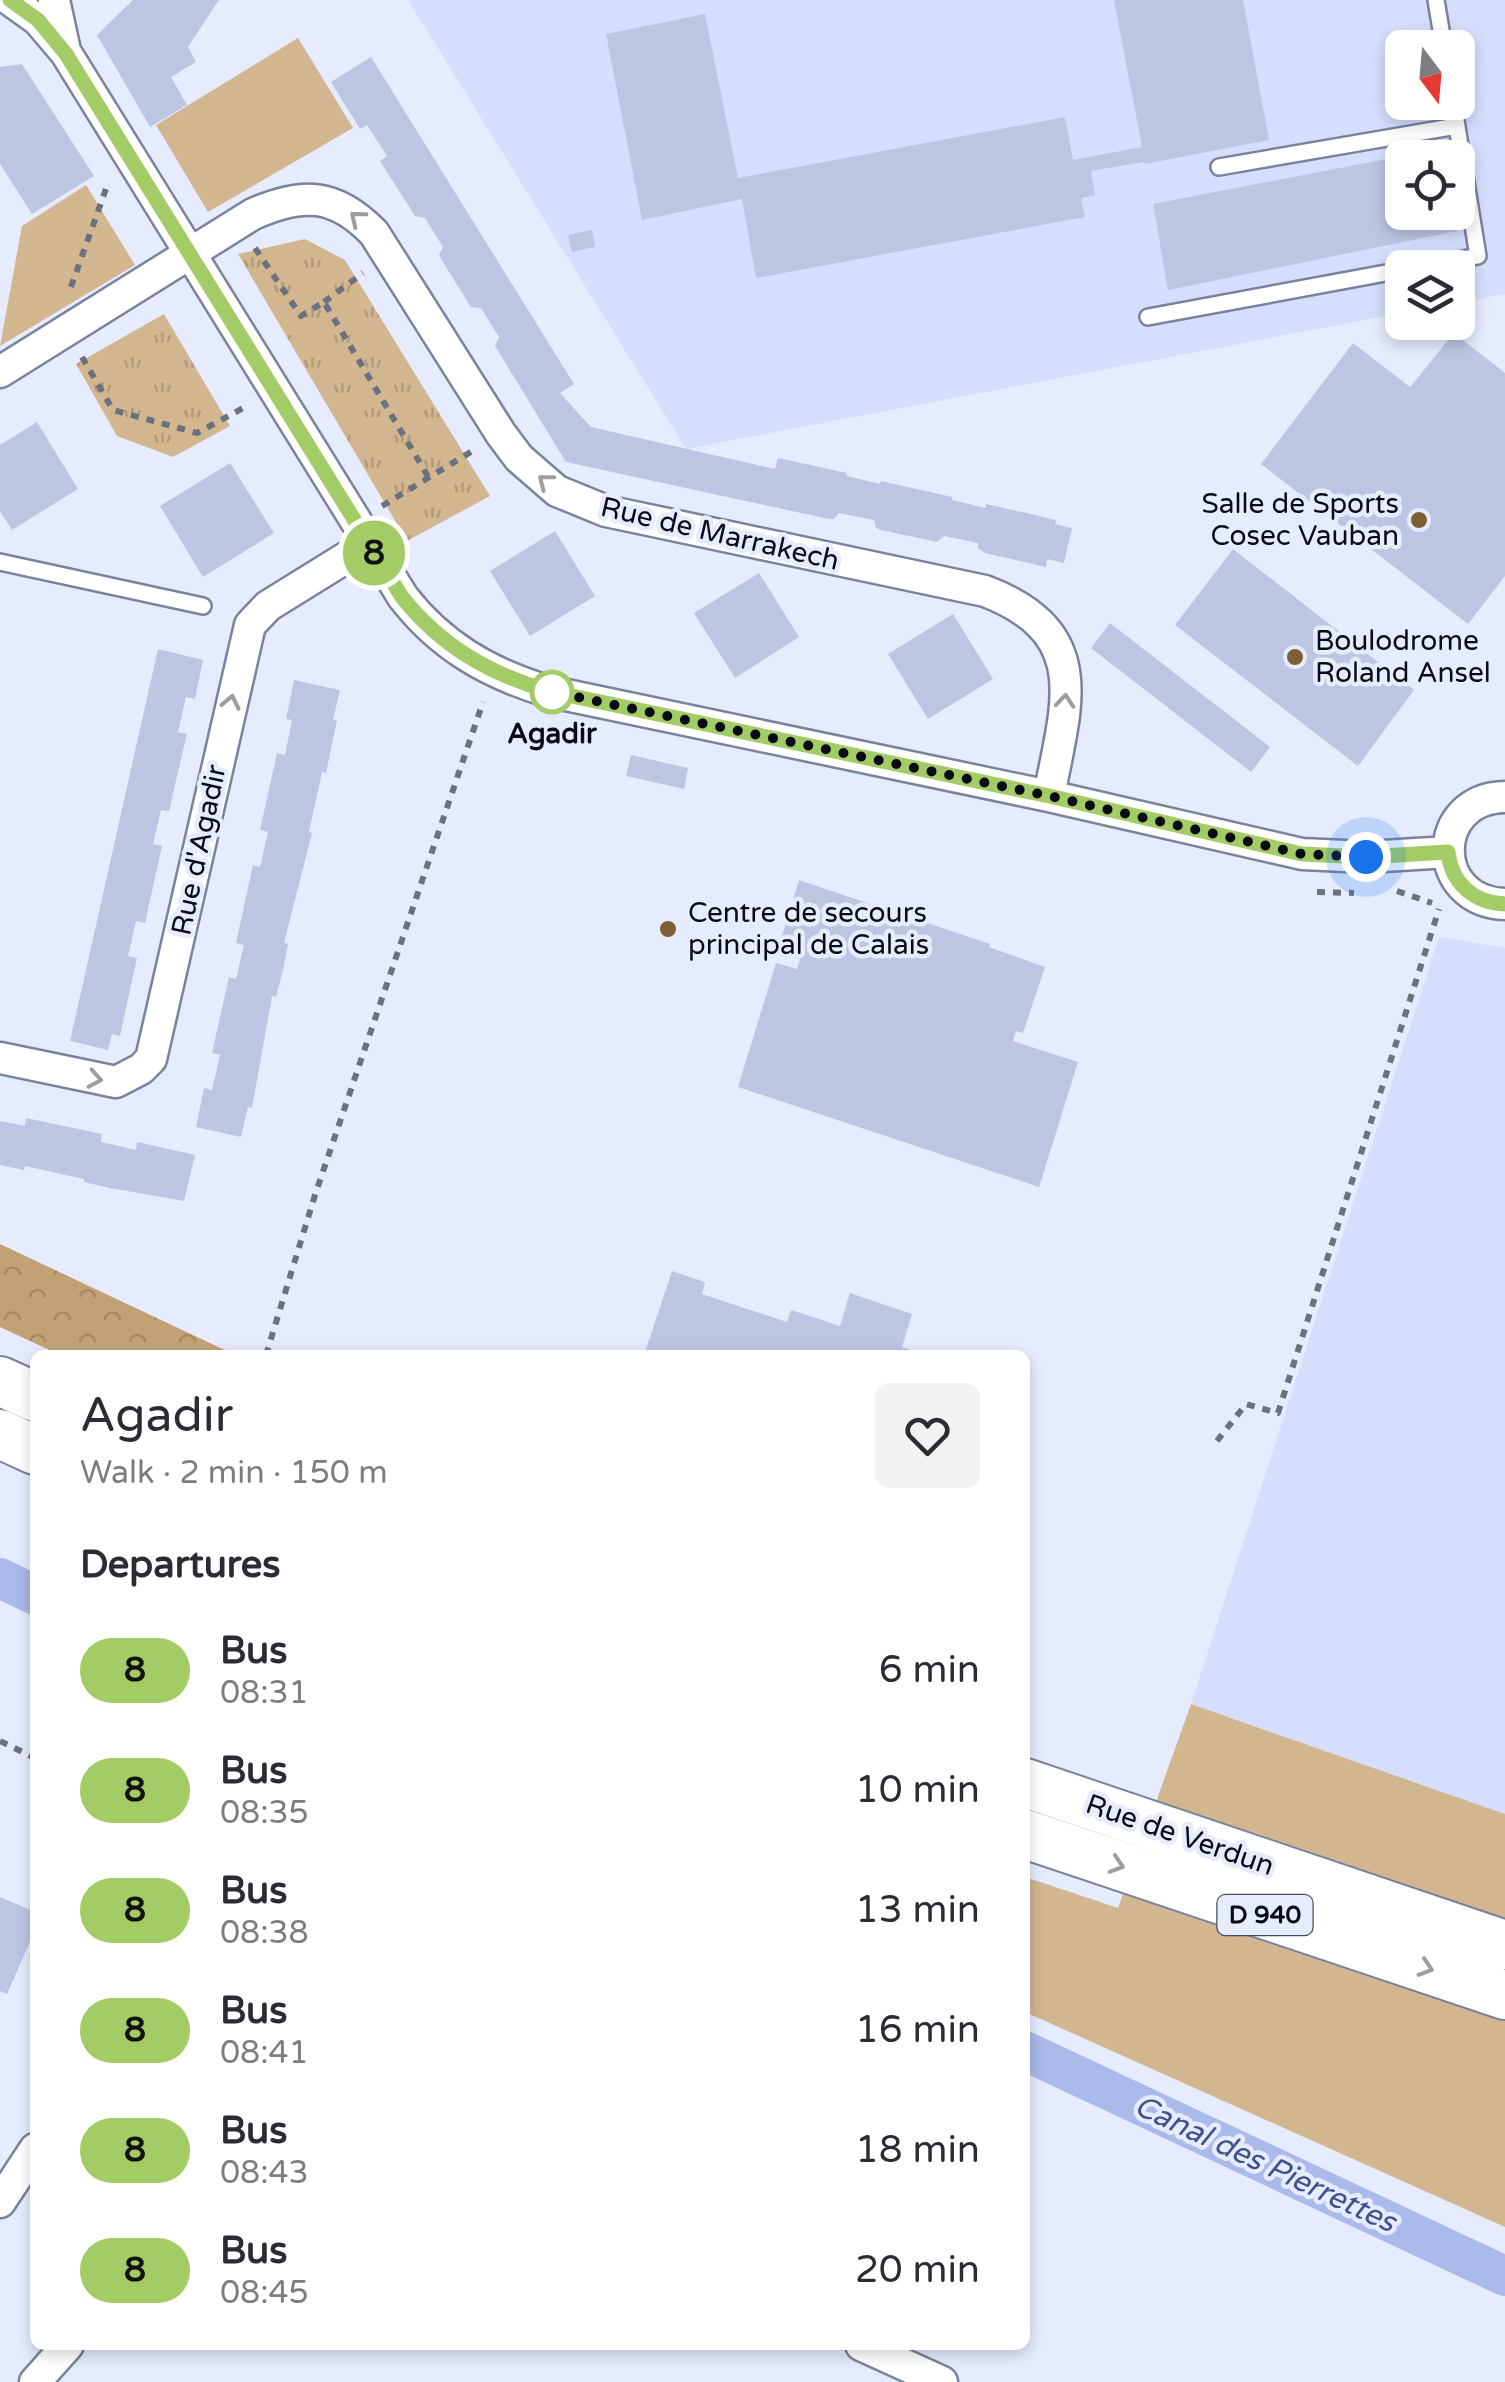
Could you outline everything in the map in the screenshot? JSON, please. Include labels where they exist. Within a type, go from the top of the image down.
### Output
[{"type":"main road","points":[[0,1381],[30,1395]]},
{"type":"main road","points":[[0,1434],[30,1448]]},
{"type":"main road","name":"Rue de Verdun","points":[[1030,1785],[1505,1945]]},
{"type":"main road","name":"Rue de Verdun","points":[[1030,1836],[1505,1994]]},
{"type":"street","points":[[10,0],[38,20],[66,54],[402,597],[441,639],[488,669],[548,691],[1321,857],[1448,852]]},
{"type":"street","points":[[54,0],[66,54]]},
{"type":"street","name":"Rue de Marrakech","points":[[189,253],[275,204],[319,199],[356,215],[388,253],[501,434],[536,475],[557,491],[606,511],[985,591],[1012,602],[1048,632],[1066,674],[1068,696],[1049,796]]},
{"type":"street","points":[[0,372],[189,253]]},
{"type":"street","name":"Rue d'Agadir","points":[[0,1058],[116,1082],[141,1070],[151,1059],[250,625],[268,606],[362,534]]},
{"type":"street","points":[[1505,797],[1483,800],[1463,814],[1450,835],[1448,852],[1452,869],[1466,890],[1480,899],[1505,904]]},
{"type":"street","points":[[0,2202],[30,2157]]},
{"type":"street","points":[[34,2382],[63,2350]]},
{"type":"street","points":[[872,2350],[942,2382]]},
{"type":"lane","points":[[1436,0],[1441,30]]},
{"type":"lane","points":[[1455,120],[1478,256],[1475,257]]},
{"type":"lane","points":[[1219,168],[1456,126]]},
{"type":"lane","points":[[1148,317],[1385,273]]},
{"type":"lane","points":[[0,562],[203,606]]},
{"type":"path","points":[[116,199],[108,185],[59,335],[113,410],[197,433],[244,407]]},
{"type":"path","points":[[238,223],[300,316],[388,253]]},
{"type":"path","points":[[324,302],[429,478]]},
{"type":"path","points":[[235,392],[254,422]]},
{"type":"path","points":[[362,534],[429,478],[501,434]]},
{"type":"path","points":[[467,693],[498,706]]},
{"type":"path","points":[[268,1350],[315,1194],[484,700]]},
{"type":"path","points":[[1392,890],[1450,912]]},
{"type":"path","points":[[1307,891],[1341,895],[1369,892]]},
{"type":"path","points":[[1217,1441],[1246,1404],[1278,1413],[1440,907]]},
{"type":"path","points":[[0,1742],[30,1756]]},
{"type":"shaded area","points":[[408,0],[1505,0],[1505,294],[1475,300],[1475,250],[1385,250],[1385,316],[686,449]]},
{"type":"shaded area","points":[[1439,937],[1505,948],[1505,1814],[1191,1704]]},
{"type":"green space","points":[[298,38],[353,128],[208,212],[156,125]]},
{"type":"green space","points":[[86,185],[135,265],[0,346],[22,226]]},
{"type":"green space","points":[[305,239],[345,260],[490,496],[407,541],[238,254]]},
{"type":"green space","points":[[164,314],[230,426],[173,457],[117,436],[76,364]]},
{"type":"green space","points":[[0,1244],[225,1350],[49,1350],[0,1327]]},
{"type":"green space","points":[[1191,1704],[1505,1814],[1505,2227],[1030,2014],[1030,1879],[1118,1908]]},
{"type":"building","points":[[133,0],[219,0],[188,47],[196,62],[171,77],[187,105],[150,127],[97,35]]},
{"type":"building","points":[[1114,0],[1243,0],[1269,140],[1091,171],[1095,195],[1081,198],[1085,217],[756,278],[742,199],[642,220],[606,34],[705,14],[738,178],[1065,117],[1073,160],[1142,147]]},
{"type":"building","points":[[371,57],[574,384],[560,393],[591,427],[775,469],[778,458],[986,508],[986,504],[1056,520],[1055,524],[1072,528],[1064,563],[1047,559],[1046,567],[985,553],[978,543],[944,536],[937,542],[881,530],[874,520],[839,513],[829,519],[566,462],[495,346],[499,337],[481,308],[471,307],[441,259],[443,247],[425,218],[415,216],[380,161],[387,156],[367,125],[360,129],[331,82]]},
{"type":"building","points":[[22,64],[94,176],[32,214],[0,164],[0,67]]},
{"type":"building","points":[[1385,159],[1385,230],[1457,231],[1168,290],[1153,204]]},
{"type":"building","points":[[592,230],[595,247],[572,252],[568,235]]},
{"type":"building","name":"Salle de Sports Cosec Vauban","points":[[1448,340],[1463,340],[1505,373],[1505,576],[1468,624],[1261,464],[1353,343],[1410,387]]},
{"type":"building","points":[[37,422],[78,489],[12,530],[0,511],[0,445]]},
{"type":"building","points":[[230,463],[274,533],[203,577],[160,506]]},
{"type":"building","points":[[555,531],[595,596],[530,636],[490,571]]},
{"type":"building","name":"Boulodrome Roland Ansel","points":[[1233,549],[1414,690],[1358,766],[1175,625]]},
{"type":"building","points":[[759,573],[799,637],[735,678],[694,613]]},
{"type":"building","points":[[953,614],[993,679],[928,719],[888,654]]},
{"type":"building","points":[[1110,623],[1270,747],[1251,772],[1091,648]]},
{"type":"building","points":[[158,649],[203,660],[195,699],[186,697],[178,732],[187,734],[169,811],[161,810],[153,844],[162,846],[145,923],[136,921],[128,956],[137,958],[120,1036],[112,1034],[108,1050],[70,1041]]},
{"type":"building","points":[[294,680],[340,690],[333,720],[337,720],[284,943],[288,944],[283,970],[276,997],[272,996],[252,1108],[248,1107],[241,1137],[196,1127],[204,1088],[212,1090],[220,1055],[212,1053],[229,977],[236,979],[244,945],[236,943],[253,865],[260,867],[268,832],[260,830],[277,753],[285,755],[292,720],[286,719]]},
{"type":"building","points":[[631,755],[688,768],[684,789],[626,776]]},
{"type":"building","points":[[799,880],[990,944],[989,947],[1045,967],[1023,1033],[1016,1031],[1013,1041],[1078,1062],[1039,1187],[738,1087],[776,963],[797,969],[800,959],[777,952]]},
{"type":"building","points":[[26,1118],[102,1134],[101,1142],[136,1150],[137,1142],[195,1155],[184,1201],[110,1188],[25,1166],[24,1170],[0,1165],[0,1121],[25,1126]]},
{"type":"building","points":[[672,1271],[705,1282],[702,1294],[787,1322],[791,1310],[840,1326],[850,1293],[912,1314],[902,1347],[911,1350],[646,1350]]},
{"type":"building","points":[[0,1897],[30,1910],[30,1941],[7,1994],[0,1991]]},
{"type":"waterway","name":"Canal des Pierrettes","points":[[0,1578],[30,1593]]},
{"type":"waterway","name":"Canal des Pierrettes","points":[[1030,2053],[1505,2276]]},
{"type":"bus line","name":"8","points":[[10,0],[38,20],[66,54],[402,597],[441,639],[463,654],[517,682],[548,691],[1049,796],[1302,854],[1366,857],[1448,852],[1455,876],[1466,890],[1480,899],[1505,904]]},
{"type":"place","name":"Salle de Sports Cosec Vauban","points":[[1419,520]]},
{"type":"place","name":"Boulodrome Roland Ansel","points":[[1295,657]]},
{"type":"place","name":"Agadir","points":[[552,692]]},
{"type":"place","name":"Centre de secours principal de Calais","points":[[668,929]]},
{"type":"route","points":[[552,692],[548,691],[1049,796],[1302,854],[1366,857]]}]
